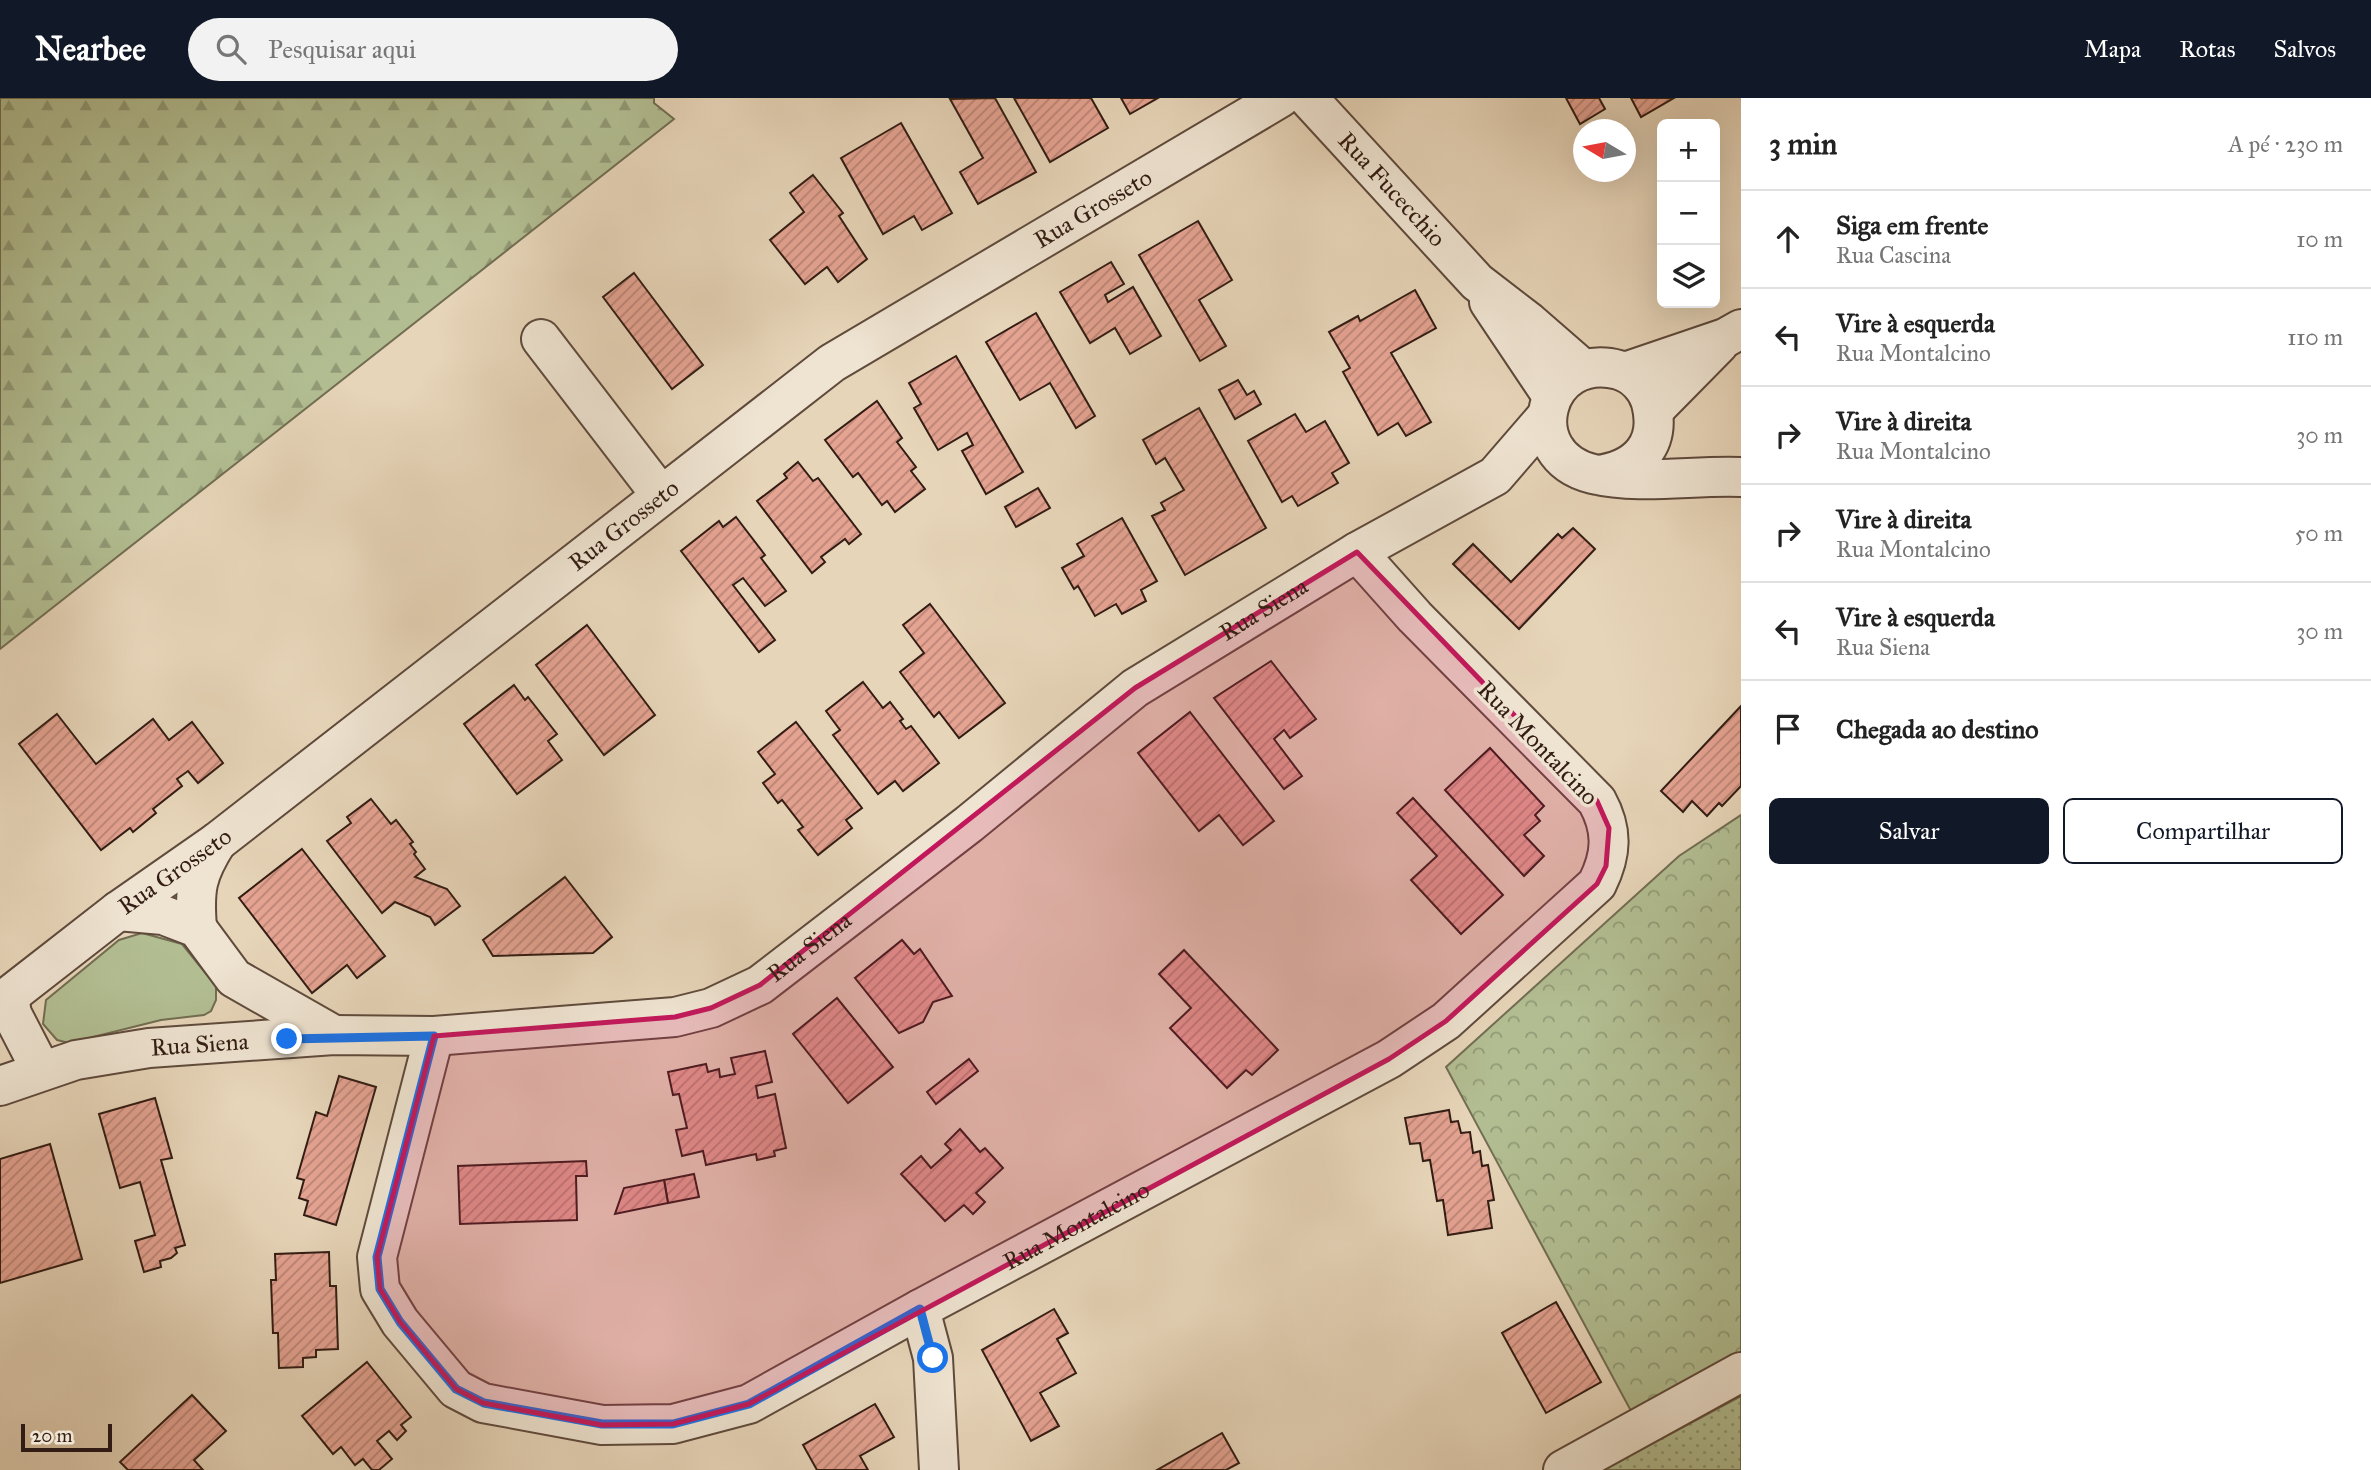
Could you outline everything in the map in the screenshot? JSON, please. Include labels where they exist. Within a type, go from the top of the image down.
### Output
[{"type":"street","name":"Rua Grosseto","points":[[5,1000],[118,911],[216,842],[660,494],[832,363],[1280,98]]},
{"type":"street","name":"Rua Fucecchio","points":[[1308,98],[1477,282],[1583,369]]},
{"type":"street","name":"Rua Fucecchio","points":[[1477,282],[1549,407]]},
{"type":"street","points":[[1625,372],[1733,333]]},
{"type":"street","points":[[1587,472],[1618,472],[1636,462],[1649,445],[1654,418],[1733,333]]},
{"type":"street","points":[[541,340],[660,494]]},
{"type":"street","points":[[1604,366],[1625,372],[1648,393],[1654,418],[1668,446],[1680,456],[1733,477],[1686,480],[1587,472],[1560,457],[1552,444],[1549,407],[1565,380],[1583,369],[1604,366]]},
{"type":"street","name":"Rua Siena","points":[[0,1086],[76,1060],[198,1044],[334,1035],[434,1036],[675,1017],[711,1008],[760,985],[969,824],[1135,688],[1357,552],[1495,476],[1549,407]]},
{"type":"street","name":"Rua Siena","points":[[1495,476],[1587,472]]},
{"type":"street","name":"Rua Montalcino","points":[[434,1036],[377,1257],[380,1289],[400,1322],[456,1389],[496,1406],[602,1424],[673,1424],[749,1404],[920,1309],[1389,1059],[1446,1021],[1597,884],[1606,866],[1610,845],[1609,828],[1597,801],[1415,617],[1357,552]]},
{"type":"street","points":[[216,842],[200,868],[194,894],[197,928],[234,978],[334,1035]]},
{"type":"street","points":[[118,911],[163,915],[197,928]]},
{"type":"street","points":[[198,1044],[224,1020],[234,1004],[234,978]]},
{"type":"street","points":[[5,1000],[41,1070]]},
{"type":"street","points":[[920,1309],[933,1358],[939,1470]]},
{"type":"street","points":[[1563,1470],[1741,1372]]},
{"type":"highlighted area","points":[[1357,552],[1597,801],[1609,828],[1606,866],[1597,884],[1446,1021],[1389,1059],[749,1404],[673,1424],[602,1425],[483,1403],[456,1389],[400,1322],[380,1289],[377,1257],[434,1036],[675,1017],[711,1008],[760,985],[1135,688]]},
{"type":"green space","points":[[0,98],[654,98],[654,103],[674,119],[0,649]]},
{"type":"green space","points":[[1741,815],[1741,1352],[1631,1411],[1446,1067],[1679,856]]},
{"type":"green space","points":[[142,933],[182,944],[216,986],[216,1000],[211,1011],[204,1015],[161,1020],[69,1043],[57,1040],[43,1024],[46,1000],[119,940]]},
{"type":"green space","points":[[1741,1396],[1741,1470],[1603,1470]]},
{"type":"building","points":[[995,98],[1036,172],[978,204],[960,172],[983,158],[950,99]]},
{"type":"building","points":[[1014,98],[1091,98],[1108,128],[1050,162]]},
{"type":"building","points":[[1121,98],[1158,98],[1130,114]]},
{"type":"building","points":[[1566,98],[1599,98],[1605,109],[1588,119],[1577,119]]},
{"type":"building","points":[[1631,98],[1674,98],[1641,117]]},
{"type":"building","points":[[901,123],[952,213],[922,230],[914,216],[883,234],[841,158]]},
{"type":"building","points":[[813,175],[843,213],[839,216],[867,259],[838,282],[827,267],[805,284],[770,240],[804,212],[790,193]]},
{"type":"building","points":[[1198,221],[1232,280],[1199,300],[1226,346],[1200,361],[1139,255]]},
{"type":"building","points":[[1111,262],[1124,284],[1105,295],[1108,302],[1133,287],[1161,336],[1130,354],[1115,328],[1090,343],[1060,292]]},
{"type":"building","points":[[634,273],[703,365],[672,389],[603,297]]},
{"type":"building","points":[[1415,290],[1436,328],[1391,353],[1431,422],[1406,436],[1398,423],[1378,435],[1343,372],[1350,368],[1329,332],[1358,316],[1360,321]]},
{"type":"building","points":[[1036,313],[1095,416],[1076,428],[1050,383],[1020,400],[986,342]]},
{"type":"building","points":[[956,356],[1023,472],[986,494],[962,451],[973,445],[967,433],[938,450],[914,408],[921,404],[909,383]]},
{"type":"building","points":[[1238,380],[1247,395],[1254,391],[1261,404],[1235,419],[1219,390]]},
{"type":"building","points":[[877,401],[902,438],[897,442],[916,467],[911,471],[925,489],[895,512],[887,501],[882,505],[858,473],[853,477],[825,440]]},
{"type":"building","points":[[1199,408],[1266,528],[1185,575],[1152,516],[1165,510],[1161,503],[1184,490],[1165,458],[1156,464],[1143,440]]},
{"type":"building","points":[[1295,414],[1306,432],[1325,421],[1349,463],[1332,473],[1338,483],[1298,506],[1292,496],[1282,502],[1248,441]]},
{"type":"building","points":[[798,462],[813,481],[818,478],[861,534],[849,544],[845,539],[821,557],[825,562],[812,573],[757,501],[787,478],[784,474]]},
{"type":"building","points":[[1038,488],[1050,508],[1016,527],[1005,507]]},
{"type":"building","points":[[736,517],[765,555],[761,558],[786,591],[765,606],[743,578],[733,585],[775,640],[759,652],[681,551],[719,521],[723,527]]},
{"type":"building","points":[[1122,518],[1157,581],[1141,590],[1146,601],[1122,614],[1116,604],[1095,616],[1078,586],[1074,589],[1062,568],[1084,556],[1077,544]]},
{"type":"building","points":[[1573,528],[1595,549],[1519,629],[1453,564],[1473,544],[1511,582],[1558,534],[1562,538]]},
{"type":"building","points":[[930,604],[1005,703],[959,738],[939,712],[934,717],[900,672],[924,653],[903,625]]},
{"type":"building","points":[[587,625],[655,715],[604,755],[536,665]]},
{"type":"building","points":[[1271,661],[1316,719],[1290,738],[1284,730],[1274,739],[1302,776],[1284,789],[1214,698]]},
{"type":"building","points":[[863,682],[883,708],[890,702],[903,719],[900,721],[906,729],[911,726],[939,763],[903,791],[895,781],[878,794],[833,735],[840,730],[826,711]]},
{"type":"building","points":[[514,685],[525,700],[528,697],[557,734],[548,741],[562,760],[517,794],[464,724]]},
{"type":"building","points":[[1741,706],[1741,786],[1722,806],[1719,803],[1707,816],[1692,801],[1683,812],[1661,791]]},
{"type":"building","points":[[1190,712],[1274,821],[1243,845],[1219,815],[1199,831],[1138,753]]},
{"type":"building","points":[[57,714],[96,764],[153,719],[169,740],[192,722],[223,763],[198,783],[188,771],[177,779],[182,786],[153,809],[156,813],[133,832],[130,828],[101,850],[19,744]]},
{"type":"building","points":[[796,722],[862,808],[846,820],[852,828],[818,855],[798,830],[803,827],[782,800],[778,803],[763,783],[775,774],[758,752]]},
{"type":"building","points":[[1490,748],[1544,806],[1535,815],[1540,821],[1524,835],[1544,856],[1524,876],[1445,790]]},
{"type":"building","points":[[1413,798],[1503,895],[1461,934],[1411,880],[1437,856],[1397,813]]},
{"type":"building","points":[[371,799],[391,824],[396,820],[413,842],[410,844],[416,852],[414,854],[425,869],[415,877],[447,889],[460,906],[435,925],[430,917],[395,902],[382,913],[327,841],[351,823],[347,817]]},
{"type":"building","points":[[302,849],[385,956],[357,978],[347,965],[312,993],[239,898]]},
{"type":"building","points":[[565,877],[612,937],[593,953],[493,956],[483,940]]},
{"type":"building","points":[[902,940],[914,954],[920,949],[952,996],[933,1002],[923,1022],[899,1033],[855,978]]},
{"type":"building","points":[[1184,950],[1278,1050],[1252,1075],[1246,1070],[1227,1088],[1170,1028],[1191,1008],[1159,974]]},
{"type":"building","points":[[837,998],[893,1067],[848,1103],[793,1034]]},
{"type":"building","points":[[765,1051],[772,1082],[756,1086],[758,1098],[775,1094],[786,1148],[774,1151],[775,1156],[757,1160],[756,1154],[706,1165],[703,1151],[682,1156],[676,1130],[687,1128],[679,1094],[673,1095],[668,1072],[706,1064],[708,1072],[719,1069],[720,1077],[735,1074],[731,1058]]},
{"type":"building","points":[[969,1059],[978,1071],[936,1104],[927,1092]]},
{"type":"building","points":[[339,1076],[376,1087],[336,1225],[304,1215],[308,1201],[299,1198],[304,1180],[297,1178],[316,1112],[327,1116]]},
{"type":"building","points":[[155,1098],[172,1158],[161,1160],[185,1245],[175,1248],[177,1253],[171,1258],[160,1261],[161,1267],[144,1272],[135,1241],[155,1235],[140,1182],[120,1188],[99,1114]]},
{"type":"building","points":[[1449,1110],[1451,1122],[1458,1121],[1461,1133],[1470,1132],[1473,1153],[1480,1151],[1482,1166],[1488,1165],[1494,1200],[1488,1201],[1492,1228],[1448,1235],[1443,1200],[1437,1201],[1430,1160],[1423,1161],[1420,1143],[1410,1144],[1405,1118]]},
{"type":"building","points":[[960,1129],[980,1152],[985,1148],[1003,1168],[976,1193],[985,1202],[973,1214],[964,1205],[945,1221],[901,1174],[921,1156],[931,1168],[951,1150],[945,1144]]},
{"type":"building","points":[[50,1144],[82,1259],[0,1283],[0,1159]]},
{"type":"building","points":[[586,1161],[587,1176],[576,1176],[577,1220],[460,1224],[458,1166]]},
{"type":"building","points":[[694,1174],[699,1197],[668,1203],[664,1180]]},
{"type":"building","points":[[664,1180],[668,1203],[615,1214],[624,1188]]},
{"type":"building","points":[[329,1252],[330,1286],[336,1286],[338,1349],[316,1350],[316,1357],[303,1358],[303,1367],[279,1368],[278,1333],[273,1333],[271,1280],[276,1280],[275,1254]]},
{"type":"building","points":[[1556,1302],[1601,1382],[1546,1413],[1502,1333]]},
{"type":"building","points":[[1054,1309],[1068,1333],[1057,1339],[1076,1373],[1040,1393],[1059,1426],[1031,1441],[982,1350]]},
{"type":"building","points":[[367,1362],[411,1417],[401,1425],[406,1431],[397,1440],[389,1431],[377,1441],[392,1459],[379,1470],[372,1470],[363,1459],[355,1465],[341,1447],[333,1454],[302,1416]]},
{"type":"building","points":[[192,1395],[226,1431],[194,1460],[203,1470],[128,1470],[120,1462]]},
{"type":"building","points":[[875,1404],[894,1437],[860,1456],[868,1470],[817,1470],[803,1445]]},
{"type":"building","points":[[1222,1433],[1239,1463],[1226,1470],[1157,1470]]},
{"type":"route","points":[[287,1039],[334,1035],[434,1036],[377,1257],[380,1289],[400,1322],[434,1365],[456,1389],[484,1403],[602,1424],[673,1424],[722,1414],[749,1404],[920,1309],[933,1358]]}]
